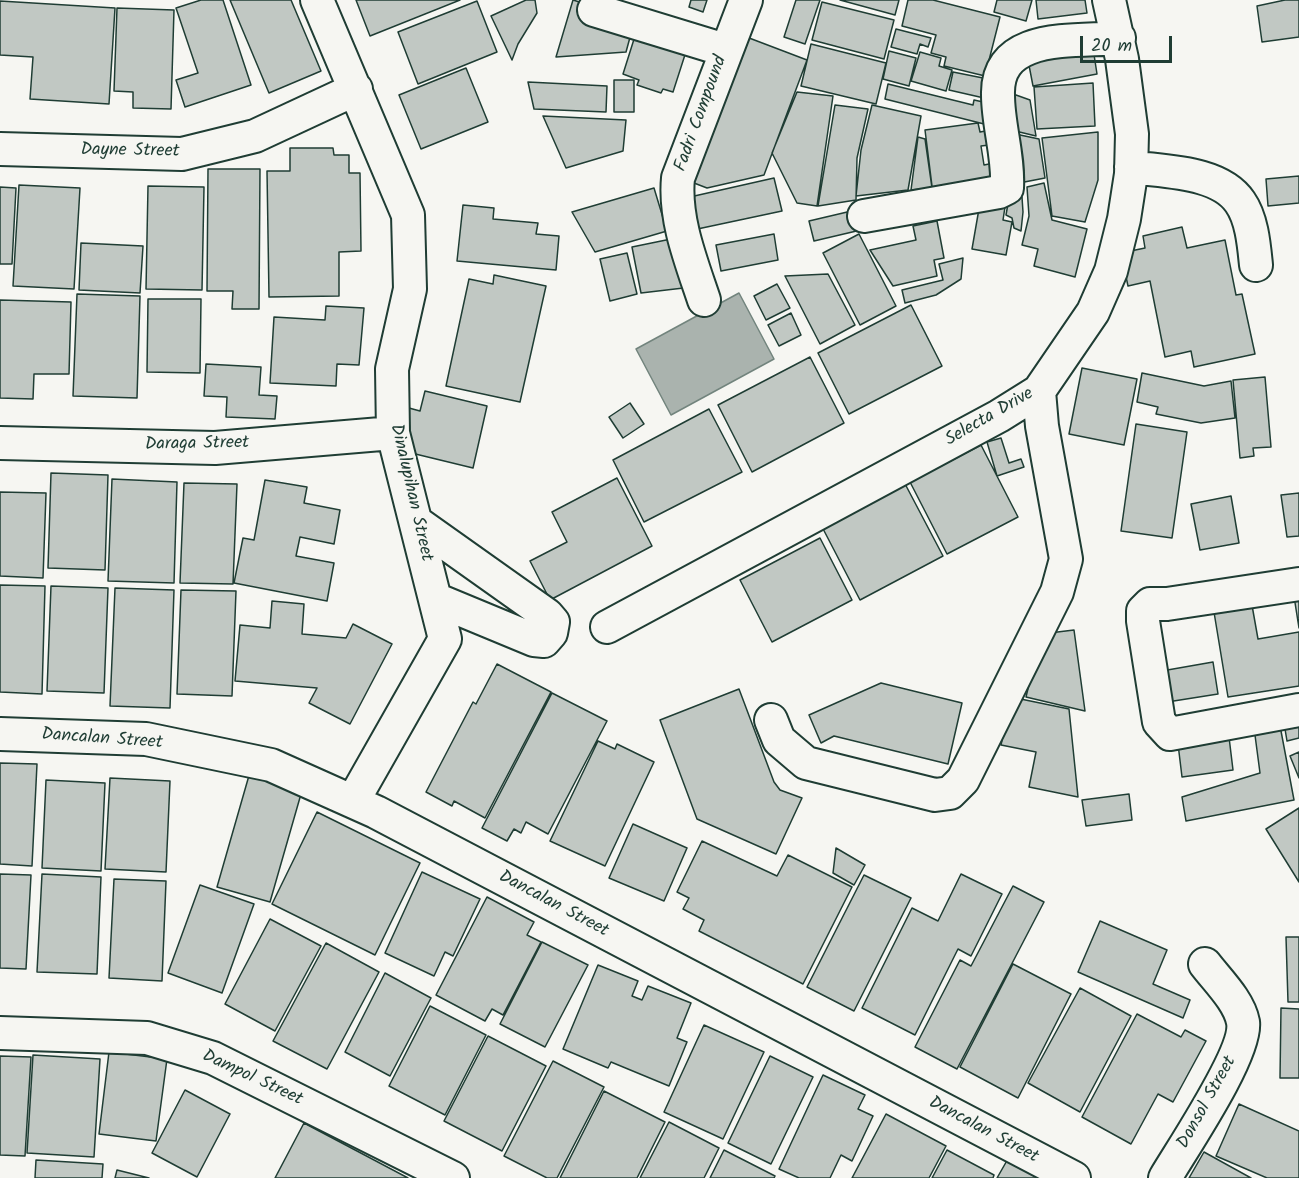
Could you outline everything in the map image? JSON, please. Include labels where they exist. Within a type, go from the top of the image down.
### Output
[{"type":"street","name":"Dinalupihan Street","points":[[317,0],[408,215],[410,288],[392,369],[393,433],[445,639],[353,801]]},
{"type":"street","name":"Fadri Compound","points":[[704,300],[685,241],[678,184],[725,50],[746,0]]},
{"type":"street","name":"Selecta Drive","points":[[608,627],[999,416],[1038,392],[1093,312],[1111,271],[1124,219],[1131,167],[1132,134],[1119,38],[1109,0]]},
{"type":"street","points":[[594,10],[725,50]]},
{"type":"street","points":[[864,216],[999,192],[1007,188],[1008,172],[997,94],[1004,65],[1015,52],[1035,45],[1119,38]]},
{"type":"street","name":"Dayne Street","points":[[0,149],[182,154],[255,136],[356,89]]},
{"type":"street","points":[[1131,167],[1203,179],[1229,190],[1241,202],[1249,224],[1256,265]]},
{"type":"street","points":[[771,720],[779,740],[806,763],[934,795],[950,793],[963,780],[1057,592],[1066,559],[1038,392]]},
{"type":"street","name":"Daraga Street","points":[[0,442],[215,448],[393,433]]},
{"type":"street","points":[[416,522],[547,615],[553,622],[551,633],[544,641],[534,640],[435,599]]},
{"type":"street","points":[[1299,584],[1167,604],[1150,604],[1143,611],[1159,722],[1170,734],[1299,710]]},
{"type":"street","name":"Dancalan Street","points":[[0,734],[146,739],[271,765],[353,801],[1074,1178]]},
{"type":"street","name":"Donsol Street","points":[[1165,1178],[1235,1059],[1243,1023],[1230,995],[1205,964]]},
{"type":"street","name":"Dampol Street","points":[[0,1033],[147,1038],[213,1058],[453,1178]]},
{"type":"shaded area","points":[[739,293],[774,359],[671,415],[636,349]]},
{"type":"building","points":[[201,0],[223,0],[251,85],[185,107],[176,80],[198,73],[176,8]]},
{"type":"building","points":[[230,0],[291,0],[321,71],[269,93]]},
{"type":"building","points":[[356,0],[460,0],[370,36]]},
{"type":"building","points":[[526,0],[535,0],[537,13],[518,44],[512,60],[491,16]]},
{"type":"building","points":[[573,0],[635,19],[626,52],[556,57]]},
{"type":"building","points":[[691,0],[707,0],[703,12],[689,7]]},
{"type":"building","points":[[796,0],[820,0],[805,44],[784,37]]},
{"type":"building","points":[[840,0],[899,0],[895,15]]},
{"type":"building","points":[[908,0],[933,0],[1000,17],[985,76],[944,66],[946,57],[931,53],[936,35],[902,26]]},
{"type":"building","points":[[997,0],[1032,0],[1026,21],[994,12]]},
{"type":"building","points":[[1036,0],[1085,0],[1087,13],[1038,19]]},
{"type":"building","points":[[1285,0],[1299,0],[1299,37],[1262,42],[1257,6]]},
{"type":"building","points":[[0,1],[115,8],[109,104],[30,99],[33,57],[0,55]]},
{"type":"building","points":[[477,1],[497,52],[418,84],[398,32]]},
{"type":"building","points":[[822,2],[894,20],[884,59],[812,40]]},
{"type":"building","points":[[117,8],[174,10],[171,109],[133,108],[133,92],[114,91]]},
{"type":"building","points":[[641,17],[692,33],[673,92],[663,89],[661,93],[637,85],[639,80],[623,74]]},
{"type":"building","points":[[896,29],[931,38],[928,47],[920,44],[917,54],[891,47]]},
{"type":"building","points":[[736,33],[807,60],[764,175],[707,188],[681,178]]},
{"type":"building","points":[[811,44],[886,63],[876,104],[801,86]]},
{"type":"building","points":[[1093,48],[1097,74],[1033,86],[1028,60]]},
{"type":"building","points":[[889,51],[916,58],[909,86],[883,79]]},
{"type":"building","points":[[920,52],[941,58],[939,66],[952,70],[946,91],[911,81]]},
{"type":"building","points":[[466,68],[488,122],[421,149],[399,95]]},
{"type":"building","points":[[953,72],[988,79],[984,98],[949,90]]},
{"type":"building","points":[[614,80],[634,80],[634,112],[614,112]]},
{"type":"building","points":[[528,82],[607,86],[606,112],[534,109]]},
{"type":"building","points":[[1093,83],[1095,126],[1037,129],[1034,87]]},
{"type":"building","points":[[888,84],[973,105],[974,100],[997,105],[992,126],[885,99]]},
{"type":"building","points":[[1002,90],[1030,100],[1036,136],[1007,129]]},
{"type":"building","points":[[797,92],[833,96],[817,206],[797,203],[772,153]]},
{"type":"building","points":[[835,105],[868,109],[857,158],[856,200],[818,206]]},
{"type":"building","points":[[872,105],[921,116],[908,190],[856,196],[861,150]]},
{"type":"building","points":[[543,116],[626,120],[623,151],[566,168]]},
{"type":"building","points":[[978,123],[980,132],[991,130],[989,145],[981,146],[984,165],[994,163],[996,177],[983,178],[981,187],[933,194],[925,130]]},
{"type":"building","points":[[1006,132],[1039,139],[1045,178],[1014,184]]},
{"type":"building","points":[[1098,132],[1098,180],[1085,222],[1052,216],[1042,138]]},
{"type":"building","points":[[918,137],[925,139],[932,188],[911,190]]},
{"type":"building","points":[[290,148],[333,148],[334,155],[349,155],[349,173],[360,173],[361,251],[339,252],[339,296],[269,297],[267,171],[290,171]]},
{"type":"building","points":[[208,169],[260,169],[259,309],[232,309],[233,291],[207,291]]},
{"type":"building","points":[[1299,176],[1299,203],[1268,206],[1266,179]]},
{"type":"building","points":[[774,178],[782,211],[688,231],[681,199]]},
{"type":"building","points":[[1044,183],[1052,220],[1087,229],[1075,277],[1034,266],[1038,249],[1022,245],[1029,216],[1027,187]]},
{"type":"building","points":[[19,185],[80,188],[74,289],[13,286]]},
{"type":"building","points":[[148,186],[204,187],[202,290],[146,289]]},
{"type":"building","points":[[0,187],[16,188],[12,264],[0,264]]},
{"type":"building","points":[[654,188],[667,231],[595,252],[572,212]]},
{"type":"building","points":[[1022,197],[1021,231],[1014,228],[1012,218],[1006,215],[1009,198]]},
{"type":"building","points":[[980,203],[1005,207],[1003,220],[1012,222],[1006,255],[972,249]]},
{"type":"building","points":[[463,205],[494,208],[493,219],[538,223],[536,234],[559,236],[556,270],[457,261]]},
{"type":"building","points":[[860,209],[865,229],[814,241],[809,221]]},
{"type":"building","points":[[937,221],[944,258],[934,260],[937,276],[893,286],[870,250],[916,240],[913,226]]},
{"type":"building","points":[[1182,227],[1187,248],[1225,240],[1236,295],[1242,294],[1255,354],[1194,367],[1191,351],[1165,357],[1150,281],[1128,286],[1121,253],[1145,248],[1143,236]]},
{"type":"building","points":[[774,234],[778,260],[721,271],[716,245]]},
{"type":"building","points":[[859,234],[896,306],[860,325],[823,253]]},
{"type":"building","points":[[671,239],[692,287],[641,293],[632,247]]},
{"type":"building","points":[[81,243],[143,246],[140,293],[79,290]]},
{"type":"building","points":[[627,253],[637,294],[610,301],[600,259]]},
{"type":"building","points":[[963,258],[961,279],[936,295],[905,303],[902,290],[943,280],[939,264]]},
{"type":"building","points":[[828,274],[855,325],[820,344],[785,276]]},
{"type":"building","points":[[494,275],[546,286],[520,402],[446,386],[469,279],[493,284]]},
{"type":"building","points":[[777,284],[790,308],[766,320],[754,296]]},
{"type":"building","points":[[77,294],[140,296],[137,398],[73,396]]},
{"type":"building","points":[[148,299],[201,299],[200,373],[147,372]]},
{"type":"building","points":[[0,300],[71,302],[69,374],[34,374],[33,399],[0,398]]},
{"type":"building","points":[[911,305],[942,366],[849,414],[818,353]]},
{"type":"building","points":[[326,306],[364,308],[359,365],[337,364],[336,386],[270,383],[274,317],[325,320]]},
{"type":"building","points":[[791,313],[801,335],[779,346],[768,325]]},
{"type":"building","points":[[810,357],[844,423],[752,472],[718,405]]},
{"type":"building","points":[[206,364],[261,367],[259,395],[277,396],[275,419],[226,417],[227,397],[204,396]]},
{"type":"building","points":[[1082,368],[1137,379],[1124,445],[1069,434]]},
{"type":"building","points":[[1142,373],[1204,386],[1231,381],[1235,418],[1201,423],[1156,414],[1158,407],[1137,402]]},
{"type":"building","points":[[1265,377],[1271,447],[1253,448],[1254,456],[1240,458],[1233,380]]},
{"type":"building","points":[[425,391],[487,406],[473,468],[399,450],[409,408],[420,411]]},
{"type":"building","points":[[630,403],[644,424],[623,438],[609,417]]},
{"type":"building","points":[[709,409],[742,472],[644,522],[613,460]]},
{"type":"building","points":[[1136,424],[1187,432],[1172,538],[1121,531]]},
{"type":"building","points":[[1001,438],[1009,463],[1021,459],[1024,467],[997,476],[987,442]]},
{"type":"building","points":[[981,445],[1018,517],[947,554],[910,482]]},
{"type":"building","points":[[51,473],[108,475],[105,570],[48,568]]},
{"type":"building","points":[[617,478],[652,546],[550,600],[530,561],[567,542],[552,512]]},
{"type":"building","points":[[112,479],[177,482],[174,583],[108,581]]},
{"type":"building","points":[[265,480],[307,487],[304,503],[340,510],[334,544],[300,537],[296,556],[334,563],[327,601],[234,583],[243,538],[254,540]]},
{"type":"building","points":[[903,480],[943,556],[860,600],[820,523]]},
{"type":"building","points":[[184,483],[237,484],[233,584],[180,583]]},
{"type":"building","points":[[0,492],[46,493],[43,578],[0,576]]},
{"type":"building","points":[[1299,493],[1299,536],[1287,537],[1281,495]]},
{"type":"building","points":[[1231,496],[1239,543],[1200,550],[1191,504]]},
{"type":"building","points":[[820,538],[852,600],[772,642],[740,580]]},
{"type":"building","points":[[0,585],[45,586],[42,694],[0,692]]},
{"type":"building","points":[[51,586],[108,588],[104,693],[47,691]]},
{"type":"building","points":[[115,588],[174,590],[170,708],[110,706]]},
{"type":"building","points":[[1299,589],[1299,628],[1293,590]]},
{"type":"building","points":[[181,590],[236,591],[232,696],[177,694]]},
{"type":"building","points":[[1250,594],[1258,639],[1299,632],[1299,686],[1228,697],[1212,600]]},
{"type":"building","points":[[272,601],[304,604],[302,634],[346,638],[353,624],[392,644],[350,724],[309,703],[317,688],[235,681],[240,625],[270,628]]},
{"type":"building","points":[[1074,630],[1085,711],[1026,697],[1041,634]]},
{"type":"building","points":[[1213,662],[1218,694],[1161,703],[1156,672]]},
{"type":"building","points":[[497,664],[551,692],[485,818],[454,801],[452,806],[426,792],[473,702],[476,704]]},
{"type":"building","points":[[881,683],[962,703],[948,764],[834,736],[821,743],[809,715]]},
{"type":"building","points":[[739,689],[774,782],[780,790],[802,798],[776,854],[697,819],[660,720]]},
{"type":"building","points":[[552,693],[607,721],[548,834],[526,822],[521,833],[514,829],[507,841],[482,828]]},
{"type":"building","points":[[1011,697],[1069,709],[1078,797],[1029,787],[1036,752],[1001,745]]},
{"type":"building","points":[[1299,714],[1299,738],[1287,741],[1283,717]]},
{"type":"building","points":[[1278,715],[1294,800],[1186,821],[1182,797],[1260,773],[1253,720]]},
{"type":"building","points":[[1229,737],[1233,770],[1182,777],[1178,744]]},
{"type":"building","points":[[598,741],[615,749],[617,744],[654,762],[605,866],[550,841]]},
{"type":"building","points":[[1299,752],[1299,778],[1290,756]]},
{"type":"building","points":[[0,763],[37,764],[32,866],[0,864]]},
{"type":"building","points":[[250,772],[303,787],[270,902],[217,887]]},
{"type":"building","points":[[110,778],[170,781],[166,872],[105,869]]},
{"type":"building","points":[[46,780],[105,783],[101,871],[42,868]]},
{"type":"building","points":[[1129,794],[1132,820],[1086,826],[1082,800]]},
{"type":"building","points":[[1299,808],[1299,882],[1266,829]]},
{"type":"building","points":[[317,812],[420,863],[375,955],[272,904]]},
{"type":"building","points":[[633,824],[687,848],[664,901],[609,878]]},
{"type":"building","points":[[702,841],[777,876],[788,855],[852,887],[803,984],[699,931],[704,920],[683,909],[689,898],[677,892]]},
{"type":"building","points":[[836,848],[865,865],[854,885],[833,873]]},
{"type":"building","points":[[422,872],[480,899],[453,956],[445,952],[434,976],[385,953]]},
{"type":"building","points":[[0,874],[31,875],[26,969],[0,968]]},
{"type":"building","points":[[42,874],[101,877],[97,974],[37,972]]},
{"type":"building","points":[[961,874],[1002,894],[971,956],[958,949],[915,1035],[862,1008],[912,908],[938,921]]},
{"type":"building","points":[[864,875],[911,898],[854,1011],[807,987]]},
{"type":"building","points":[[114,879],[166,881],[162,981],[109,978]]},
{"type":"building","points":[[200,885],[254,904],[222,993],[168,973]]},
{"type":"building","points":[[1013,886],[1044,902],[957,1069],[915,1047],[960,960],[971,966]]},
{"type":"building","points":[[487,897],[534,922],[527,935],[541,942],[503,1015],[492,1009],[485,1021],[436,995]]},
{"type":"building","points":[[270,919],[321,946],[275,1031],[225,1004]]},
{"type":"building","points":[[1100,921],[1167,950],[1153,984],[1190,1000],[1183,1018],[1078,972]]},
{"type":"building","points":[[1286,937],[1299,937],[1299,1002],[1288,1002]]},
{"type":"building","points":[[542,942],[588,965],[545,1047],[500,1024]]},
{"type":"building","points":[[326,943],[379,972],[327,1069],[273,1041]]},
{"type":"building","points":[[1013,964],[1071,994],[1018,1098],[960,1067]]},
{"type":"building","points":[[598,965],[638,981],[632,996],[642,1000],[648,986],[691,1003],[677,1038],[687,1042],[669,1086],[611,1062],[608,1068],[563,1049]]},
{"type":"building","points":[[385,973],[431,998],[390,1076],[345,1052]]},
{"type":"building","points":[[1080,988],[1131,1016],[1080,1112],[1028,1083]]},
{"type":"building","points":[[430,1006],[486,1035],[445,1115],[389,1086]]},
{"type":"building","points":[[1281,1008],[1299,1009],[1299,1078],[1280,1078]]},
{"type":"building","points":[[1137,1014],[1181,1037],[1185,1030],[1206,1041],[1173,1102],[1158,1094],[1131,1144],[1082,1117]]},
{"type":"building","points":[[704,1025],[764,1052],[723,1139],[664,1112]]},
{"type":"building","points":[[488,1036],[546,1066],[502,1151],[444,1121]]},
{"type":"building","points":[[109,1052],[167,1059],[156,1141],[99,1134]]},
{"type":"building","points":[[33,1055],[100,1059],[94,1157],[27,1153]]},
{"type":"building","points":[[0,1056],[31,1057],[25,1156],[0,1155]]},
{"type":"building","points":[[770,1056],[813,1077],[771,1164],[728,1143]]},
{"type":"building","points":[[553,1061],[604,1087],[557,1178],[547,1178],[504,1156]]},
{"type":"building","points":[[823,1075],[865,1095],[858,1109],[873,1116],[852,1161],[841,1155],[830,1178],[799,1178],[779,1169]]},
{"type":"building","points":[[185,1090],[230,1114],[197,1177],[152,1153]]},
{"type":"building","points":[[604,1091],[665,1122],[637,1178],[560,1178]]},
{"type":"building","points":[[1239,1104],[1299,1131],[1299,1178],[1267,1178],[1216,1156]]},
{"type":"building","points":[[886,1114],[946,1146],[929,1178],[852,1178]]},
{"type":"building","points":[[669,1122],[719,1148],[704,1178],[640,1178]]},
{"type":"building","points":[[304,1123],[408,1178],[275,1178]]},
{"type":"building","points":[[724,1150],[775,1176],[774,1178],[710,1178]]},
{"type":"building","points":[[947,1150],[994,1175],[993,1178],[932,1178]]},
{"type":"building","points":[[1204,1152],[1251,1178],[1189,1178]]},
{"type":"building","points":[[1009,1157],[1047,1178],[997,1178]]},
{"type":"building","points":[[36,1160],[103,1164],[102,1178],[35,1178]]},
{"type":"building","points":[[117,1170],[149,1178],[115,1178]]}]
